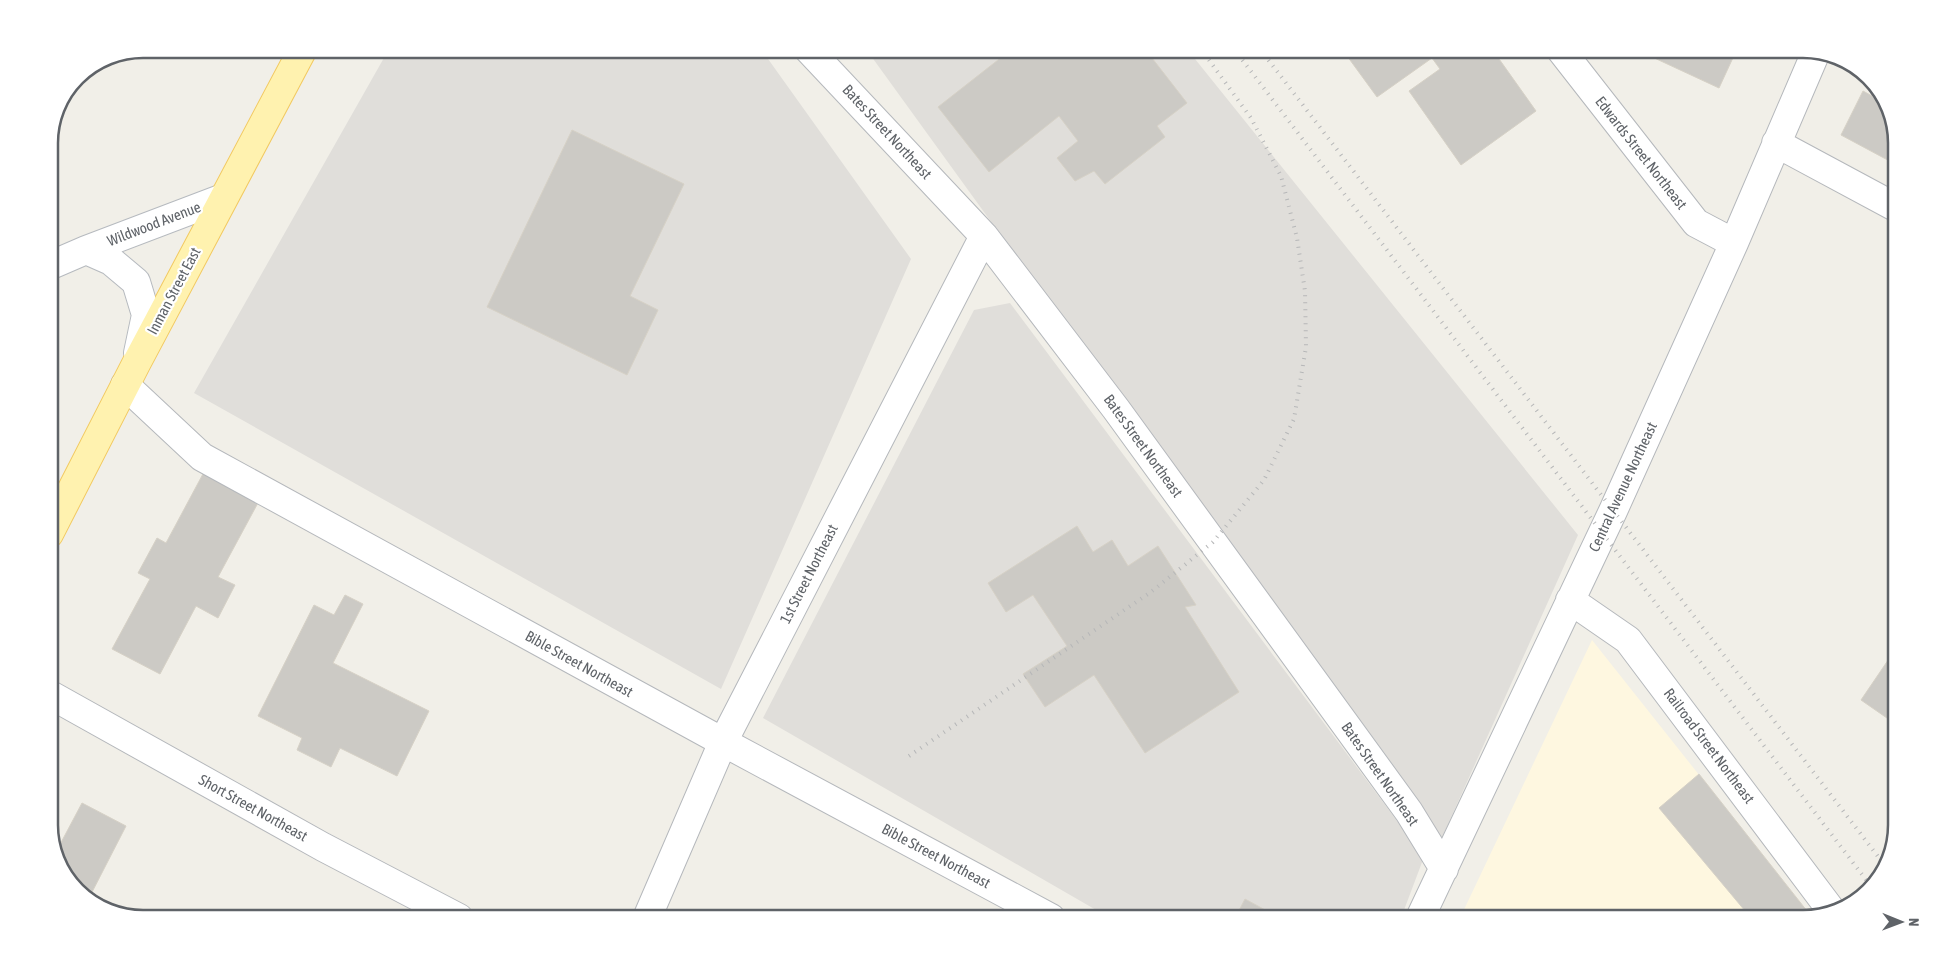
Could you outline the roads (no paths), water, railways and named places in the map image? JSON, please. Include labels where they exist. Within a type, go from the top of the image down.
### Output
[{"type":"main road","name":"Inman Street East","points":[[58,516],[130,375],[297,58]]},
{"type":"street","name":"Bates Street Northeast","points":[[816,58],[984,236],[1122,417],[1409,812],[1444,869]]},
{"type":"street","name":"Edwards Street Northeast","points":[[1567,58],[1696,223],[1734,243]]},
{"type":"street","name":"Central Avenue Northeast","points":[[1424,910],[1613,511],[1734,243],[1813,59]]},
{"type":"street","points":[[1776,143],[1888,203]]},
{"type":"street","name":"Wildwood Avenue","points":[[58,262],[223,198]]},
{"type":"street","name":"1st Street Northeast","points":[[650,910],[723,742],[984,236]]},
{"type":"street","name":"Wildwood Avenue","points":[[86,250],[112,261],[136,282],[146,315],[130,375]]},
{"type":"street","name":"Bible Street Northeast","points":[[130,375],[202,457],[723,742],[1036,910]]},
{"type":"street","name":"Railroad Street Northeast","points":[[1570,600],[1628,640],[1828,906]]},
{"type":"street","name":"Short Street Northeast","points":[[58,699],[323,847],[444,910]]},
{"type":"railway","points":[[909,756],[1151,592],[1213,542],[1264,480],[1294,419],[1306,347],[1305,291],[1297,238],[1281,176],[1251,118],[1208,58]]},
{"type":"railway","points":[[1241,58],[1867,880]]},
{"type":"railway","points":[[1267,58],[1881,860]]}]
